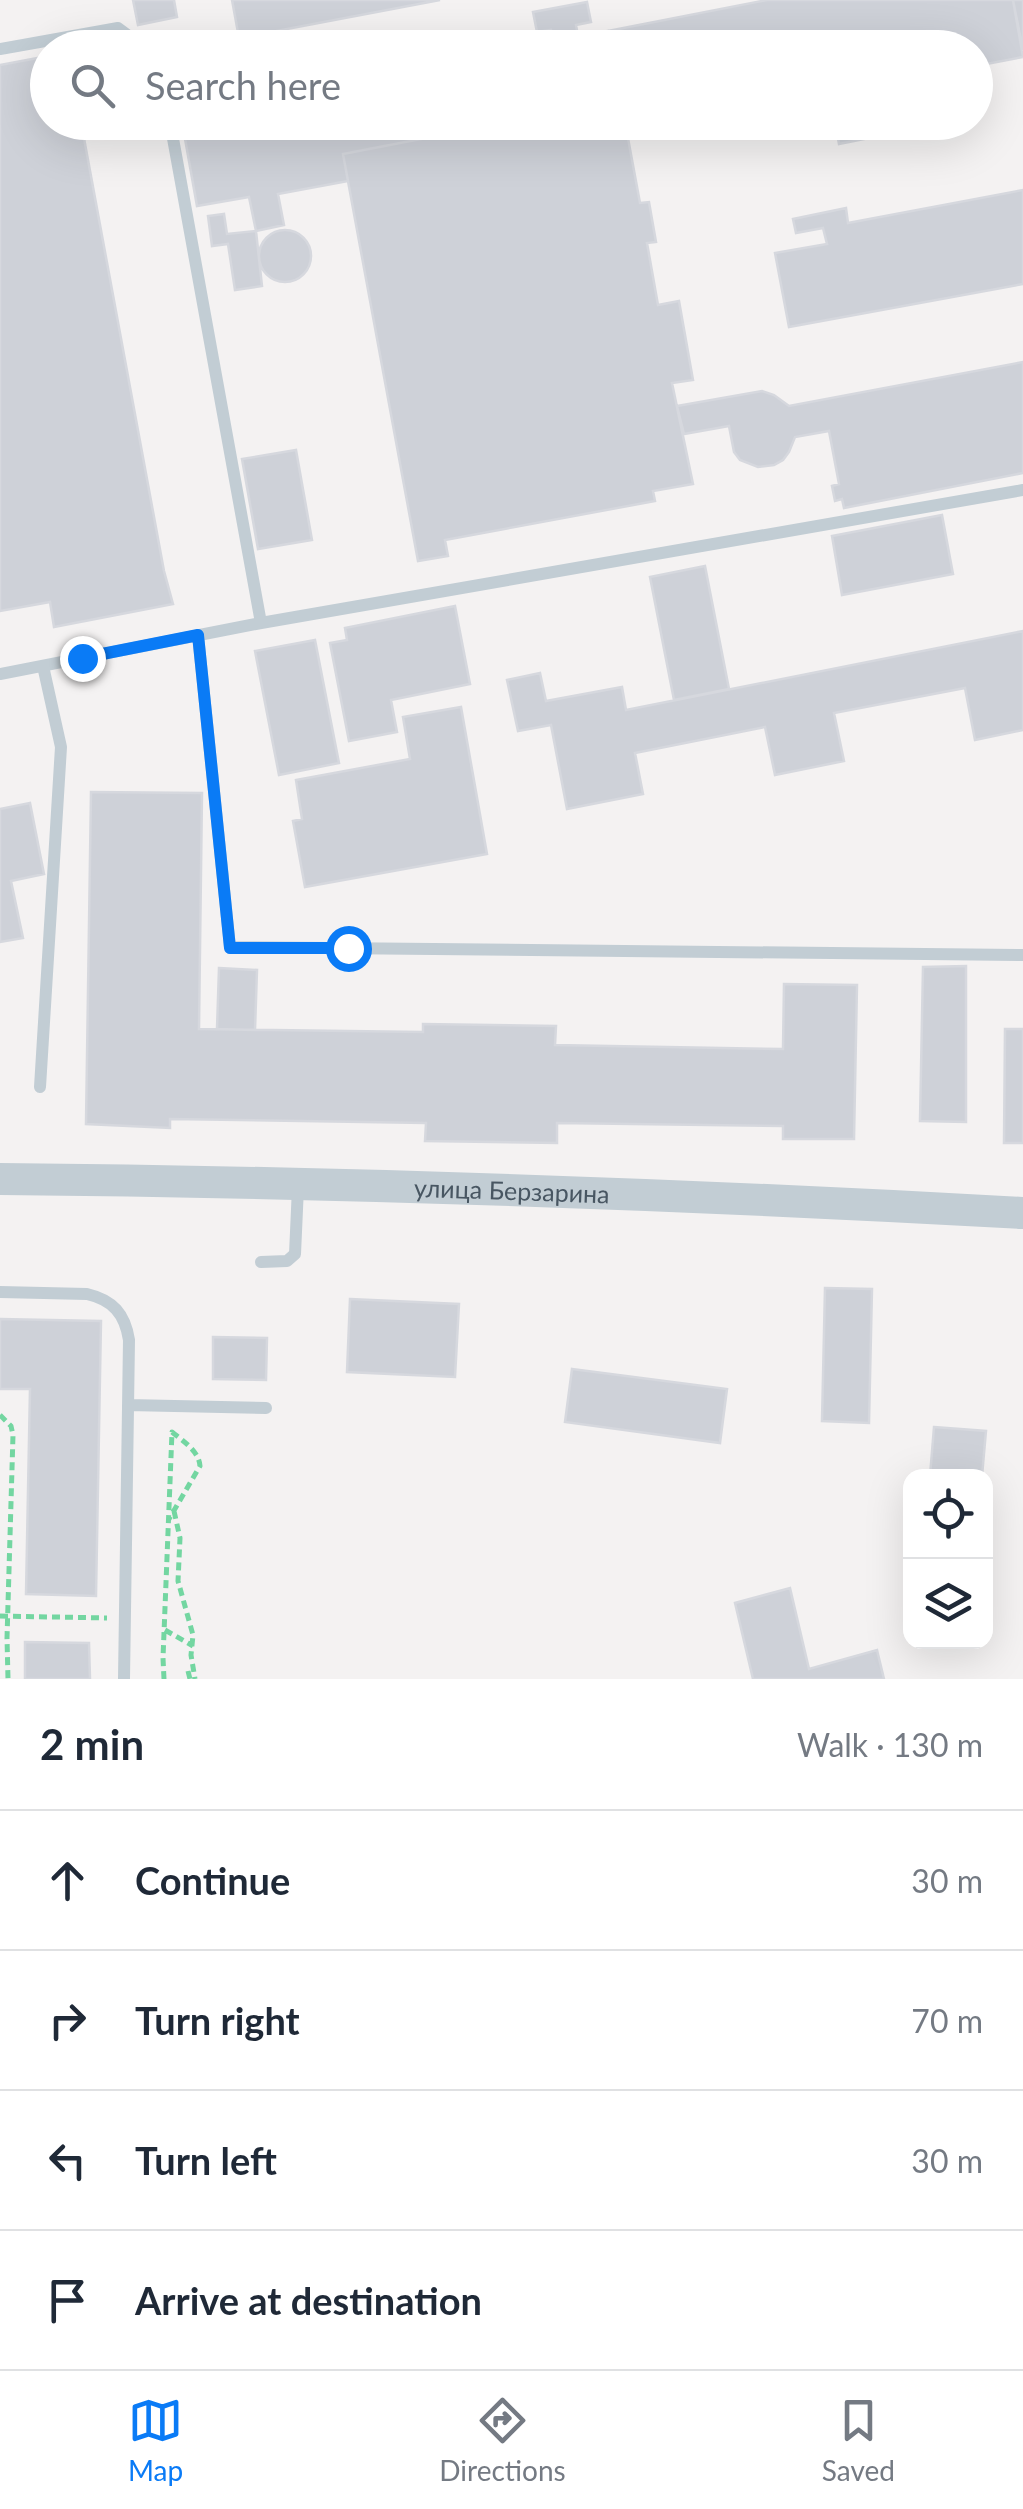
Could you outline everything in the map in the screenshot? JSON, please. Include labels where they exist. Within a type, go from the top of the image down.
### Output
[{"type":"street","name":"улица Берзарина","points":[[0,1178],[828,1202],[1023,1213]]},
{"type":"lane","points":[[0,49],[30,44]]},
{"type":"lane","points":[[173,140],[261,623]]},
{"type":"lane","points":[[0,674],[261,623],[1023,490]]},
{"type":"lane","points":[[198,635],[230,948],[1023,955]]},
{"type":"lane","points":[[40,1087],[60,748],[43,666]]},
{"type":"lane","points":[[261,1262],[286,1261],[295,1254],[298,1184]]},
{"type":"lane","points":[[0,1292],[98,1296],[114,1306],[127,1326],[124,1679]]},
{"type":"lane","points":[[128,1405],[266,1408]]},
{"type":"path","points":[[0,1415],[13,1435],[4,1616],[8,1679]]},
{"type":"path","points":[[164,1679],[165,1630],[172,1432],[190,1448],[200,1469],[169,1519]]},
{"type":"path","points":[[174,1511],[180,1538],[178,1582],[193,1635],[191,1676]]},
{"type":"path","points":[[4,1616],[93,1618]]},
{"type":"path","points":[[165,1630],[193,1646]]},
{"type":"building","points":[[133,0],[174,0],[177,17],[138,25]]},
{"type":"building","points":[[232,0],[440,0],[281,30],[238,30]]},
{"type":"building","points":[[767,0],[1013,0],[1023,57],[993,63],[993,30],[613,30]]},
{"type":"building","points":[[1013,0],[1023,0],[1023,50]]},
{"type":"building","points":[[587,2],[591,22],[576,25],[577,30],[537,30],[533,12]]},
{"type":"building","points":[[30,59],[30,140],[84,140],[173,604],[54,627],[50,602],[0,611],[0,65]]},
{"type":"building","points":[[185,140],[416,140],[343,154],[348,181],[278,194],[284,225],[256,231],[249,197],[197,206]]},
{"type":"building","points":[[416,140],[628,140],[640,203],[649,202],[656,242],[647,243],[658,305],[679,301],[693,380],[672,383],[693,484],[653,491],[655,501],[445,540],[448,556],[418,561],[343,154]]},
{"type":"building","points":[[1023,190],[1023,284],[789,327],[775,253],[827,244],[823,228],[796,233],[793,219],[846,208],[848,223]]},
{"type":"building","points":[[224,214],[227,234],[256,231],[262,286],[235,290],[228,244],[212,246],[208,216]]},
{"type":"building","points":[[285,230],[303,238],[311,256],[303,274],[285,282],[267,274],[259,256],[267,238]]},
{"type":"building","points":[[1023,362],[1023,473],[844,508],[842,499],[835,501],[832,486],[839,484],[829,431],[795,437],[783,460],[758,467],[740,460],[734,452],[729,426],[684,434],[677,406],[762,391],[789,406]]},
{"type":"building","points":[[296,450],[312,540],[258,549],[242,459]]},
{"type":"building","points":[[942,515],[953,574],[842,595],[832,536]]},
{"type":"building","points":[[705,566],[729,689],[674,700],[650,577]]},
{"type":"building","points":[[455,606],[470,684],[391,700],[397,732],[349,741],[330,643],[347,640],[345,628]]},
{"type":"building","points":[[1023,631],[1023,730],[975,740],[965,688],[834,713],[844,761],[775,775],[765,727],[635,753],[643,794],[567,809],[551,725],[518,731],[507,680],[540,673],[546,701],[622,687],[626,710]]},
{"type":"building","points":[[315,640],[339,763],[279,775],[255,651]]},
{"type":"building","points":[[461,707],[487,854],[305,887],[293,821],[302,819],[296,780],[410,759],[403,717]]},
{"type":"building","points":[[91,792],[202,793],[199,1029],[423,1032],[423,1024],[556,1026],[555,1045],[783,1049],[784,984],[857,985],[854,1139],[783,1139],[783,1126],[557,1123],[557,1143],[425,1141],[426,1123],[170,1119],[170,1128],[86,1124]]},
{"type":"building","points":[[30,803],[44,874],[11,881],[23,938],[0,942],[0,809]]},
{"type":"building","points":[[966,966],[966,1122],[920,1121],[923,967]]},
{"type":"building","points":[[219,968],[257,970],[255,1030],[217,1029]]},
{"type":"building","points":[[1005,1029],[1023,1029],[1023,1143],[1004,1143]]},
{"type":"building","points":[[825,1288],[872,1289],[869,1423],[822,1421]]},
{"type":"building","points":[[350,1299],[459,1304],[455,1377],[347,1372]]},
{"type":"building","points":[[0,1319],[101,1321],[96,1596],[26,1594],[30,1389],[0,1389]]},
{"type":"building","points":[[213,1337],[267,1338],[266,1380],[213,1379]]},
{"type":"building","points":[[572,1369],[727,1389],[720,1443],[565,1422]]},
{"type":"building","points":[[934,1427],[986,1431],[983,1469],[931,1469]]},
{"type":"building","points":[[790,1588],[809,1669],[877,1650],[884,1679],[753,1679],[735,1603]]},
{"type":"building","points":[[25,1642],[89,1643],[90,1679],[25,1679]]},
{"type":"route","points":[[82,658],[198,635],[230,948],[348,948]]}]
